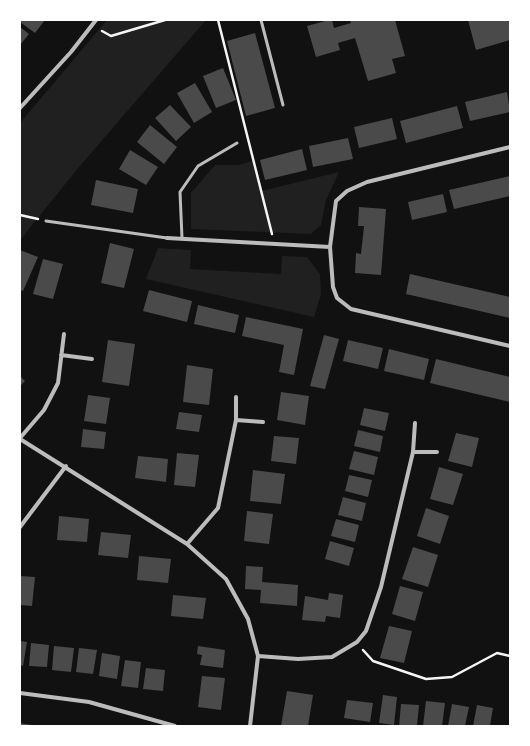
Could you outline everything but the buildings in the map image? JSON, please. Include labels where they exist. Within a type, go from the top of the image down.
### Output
[{"type":"street","points":[[20,108],[71,52],[96,20]]},
{"type":"street","points":[[510,147],[367,182],[347,191],[336,201],[330,247],[332,287],[337,298],[351,309],[510,346]]},
{"type":"street","points":[[167,238],[330,247]]},
{"type":"street","points":[[64,334],[58,383],[44,410],[20,438],[187,544],[226,579],[248,620],[258,656],[250,726]]},
{"type":"street","points":[[61,355],[92,359]]},
{"type":"street","points":[[187,544],[218,508],[236,420],[236,397]]},
{"type":"street","points":[[236,420],[263,422]]},
{"type":"street","points":[[258,656],[298,659],[332,657],[357,642],[366,631],[381,587],[413,452],[415,423]]},
{"type":"street","points":[[413,452],[437,452]]},
{"type":"street","points":[[20,527],[66,466]]},
{"type":"street","points":[[20,693],[89,702],[175,726]]},
{"type":"lane","points":[[261,20],[283,105]]},
{"type":"lane","points":[[182,238],[180,192],[198,166],[237,143]]},
{"type":"lane","points":[[46,221],[167,238]]},
{"type":"path","points":[[92,25],[111,36],[165,20]]},
{"type":"path","points":[[218,20],[274,244]]},
{"type":"path","points":[[20,215],[46,221]]},
{"type":"path","points":[[357,642],[373,661],[426,679],[452,677],[497,653],[510,656]]},
{"type":"shaded area","points":[[107,20],[206,20],[79,167],[20,240],[20,123]]},
{"type":"shaded area","points":[[252,161],[262,191],[339,172],[326,200],[321,225],[311,234],[191,229],[191,193],[215,165],[239,165]]},
{"type":"shaded area","points":[[158,248],[191,250],[190,269],[281,274],[282,256],[307,257],[320,274],[321,294],[314,317],[146,279]]}]
